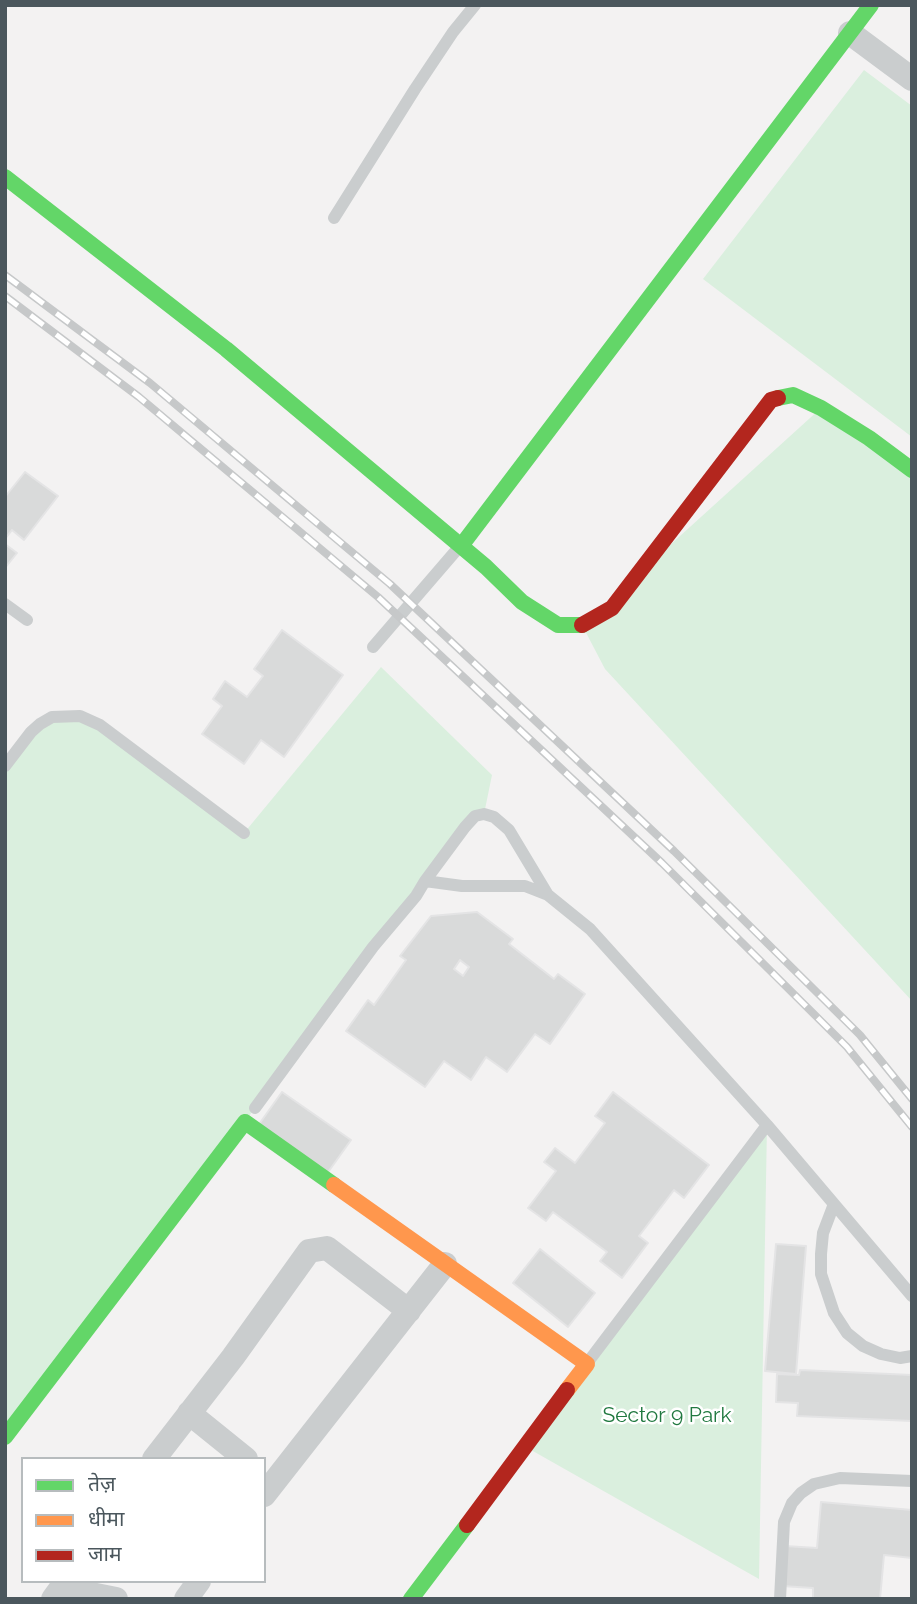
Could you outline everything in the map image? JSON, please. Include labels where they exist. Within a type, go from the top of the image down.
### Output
[{"type":"street","points":[[461,545],[871,5]]},
{"type":"street","points":[[850,33],[912,79]]},
{"type":"street","points":[[5,177],[226,349],[461,545],[522,603],[558,625],[582,625],[612,608],[771,400],[793,395],[821,408],[869,438],[912,470]]},
{"type":"street","points":[[5,1437],[245,1122],[587,1364],[411,1599]]},
{"type":"street","points":[[156,1457],[309,1251],[327,1248],[409,1311]]},
{"type":"street","points":[[268,1483],[445,1264]]},
{"type":"street","points":[[189,1413],[244,1457]]},
{"type":"street","points":[[186,1599],[198,1583]]},
{"type":"street","points":[[60,1589],[116,1599]]},
{"type":"lane","points":[[334,218],[415,89],[453,32],[475,5]]},
{"type":"lane","points":[[373,647],[461,545]]},
{"type":"lane","points":[[5,604],[27,620]]},
{"type":"lane","points":[[5,766],[40,724],[52,717],[80,716],[100,725],[244,833]]},
{"type":"lane","points":[[255,1108],[373,947],[416,896],[475,816],[484,814],[494,817],[509,830],[548,895]]},
{"type":"lane","points":[[425,881],[462,886],[525,886],[548,895],[590,929],[767,1125],[912,1296]]},
{"type":"lane","points":[[587,1364],[767,1125]]},
{"type":"lane","points":[[834,1204],[823,1233],[821,1254],[821,1274],[834,1314],[847,1333],[863,1346],[900,1358],[912,1356]]},
{"type":"lane","points":[[780,1599],[784,1522],[792,1503],[801,1493],[814,1484],[839,1478],[912,1481]]},
{"type":"green space","points":[[864,70],[912,106],[912,437],[703,279]]},
{"type":"green space","points":[[821,408],[912,475],[912,1001],[605,669],[582,625]]},
{"type":"green space","points":[[381,667],[492,775],[484,814],[425,881],[5,1442],[5,765],[40,724],[80,716],[244,833]]},
{"type":"green space","name":"Sector 9 Park","points":[[767,1125],[759,1579],[524,1446]]},
{"type":"building","points":[[25,472],[58,496],[24,540],[12,530],[5,539],[5,497]]},
{"type":"building","points":[[5,544],[17,553],[5,568]]},
{"type":"building","points":[[282,630],[343,675],[284,757],[261,740],[244,764],[202,734],[222,706],[213,699],[225,681],[247,697],[263,676],[254,669]]},
{"type":"building","points":[[477,912],[513,939],[509,944],[554,979],[558,974],[585,994],[550,1044],[535,1034],[507,1072],[486,1057],[471,1080],[444,1061],[425,1087],[346,1031],[368,1000],[374,1005],[406,960],[400,956],[431,916]],"holes":[[[460,960],[469,967],[463,976],[454,969]]]},
{"type":"building","points":[[282,1092],[351,1140],[326,1175],[257,1127]]},
{"type":"building","points":[[613,1092],[709,1165],[684,1198],[674,1190],[639,1236],[648,1243],[622,1278],[600,1261],[607,1252],[553,1212],[546,1221],[528,1208],[556,1171],[544,1162],[555,1148],[575,1163],[605,1123],[595,1116]]},
{"type":"building","points":[[776,1244],[806,1246],[796,1374],[765,1371]]},
{"type":"building","points":[[540,1249],[595,1293],[568,1327],[513,1283]]},
{"type":"building","points":[[800,1370],[912,1375],[912,1421],[797,1416],[798,1403],[776,1402],[777,1374],[799,1375]]},
{"type":"building","points":[[821,1502],[912,1510],[912,1558],[884,1555],[880,1599],[813,1599],[813,1588],[782,1586],[785,1546],[817,1548]]},
{"type":"railway","points":[[5,275],[150,383],[390,584],[674,851],[860,1035],[912,1099]]},
{"type":"railway","points":[[5,296],[139,397],[378,597],[662,863],[847,1047],[912,1127]]},
{"type":"traffic: fast","points":[[461,546],[871,5]]},
{"type":"traffic: fast","points":[[5,177],[226,349],[486,567],[522,602],[558,625],[582,625]]},
{"type":"traffic: fast","points":[[778,398],[793,395],[821,408],[869,438],[912,470]]},
{"type":"traffic: fast","points":[[5,1437],[245,1122],[334,1185]]},
{"type":"traffic: fast","points":[[411,1599],[467,1525]]},
{"type":"traffic: slow","points":[[334,1185],[587,1364],[567,1390]]},
{"type":"traffic: jam","points":[[582,625],[612,608],[771,400],[778,398]]},
{"type":"traffic: jam","points":[[467,1525],[567,1390]]}]
